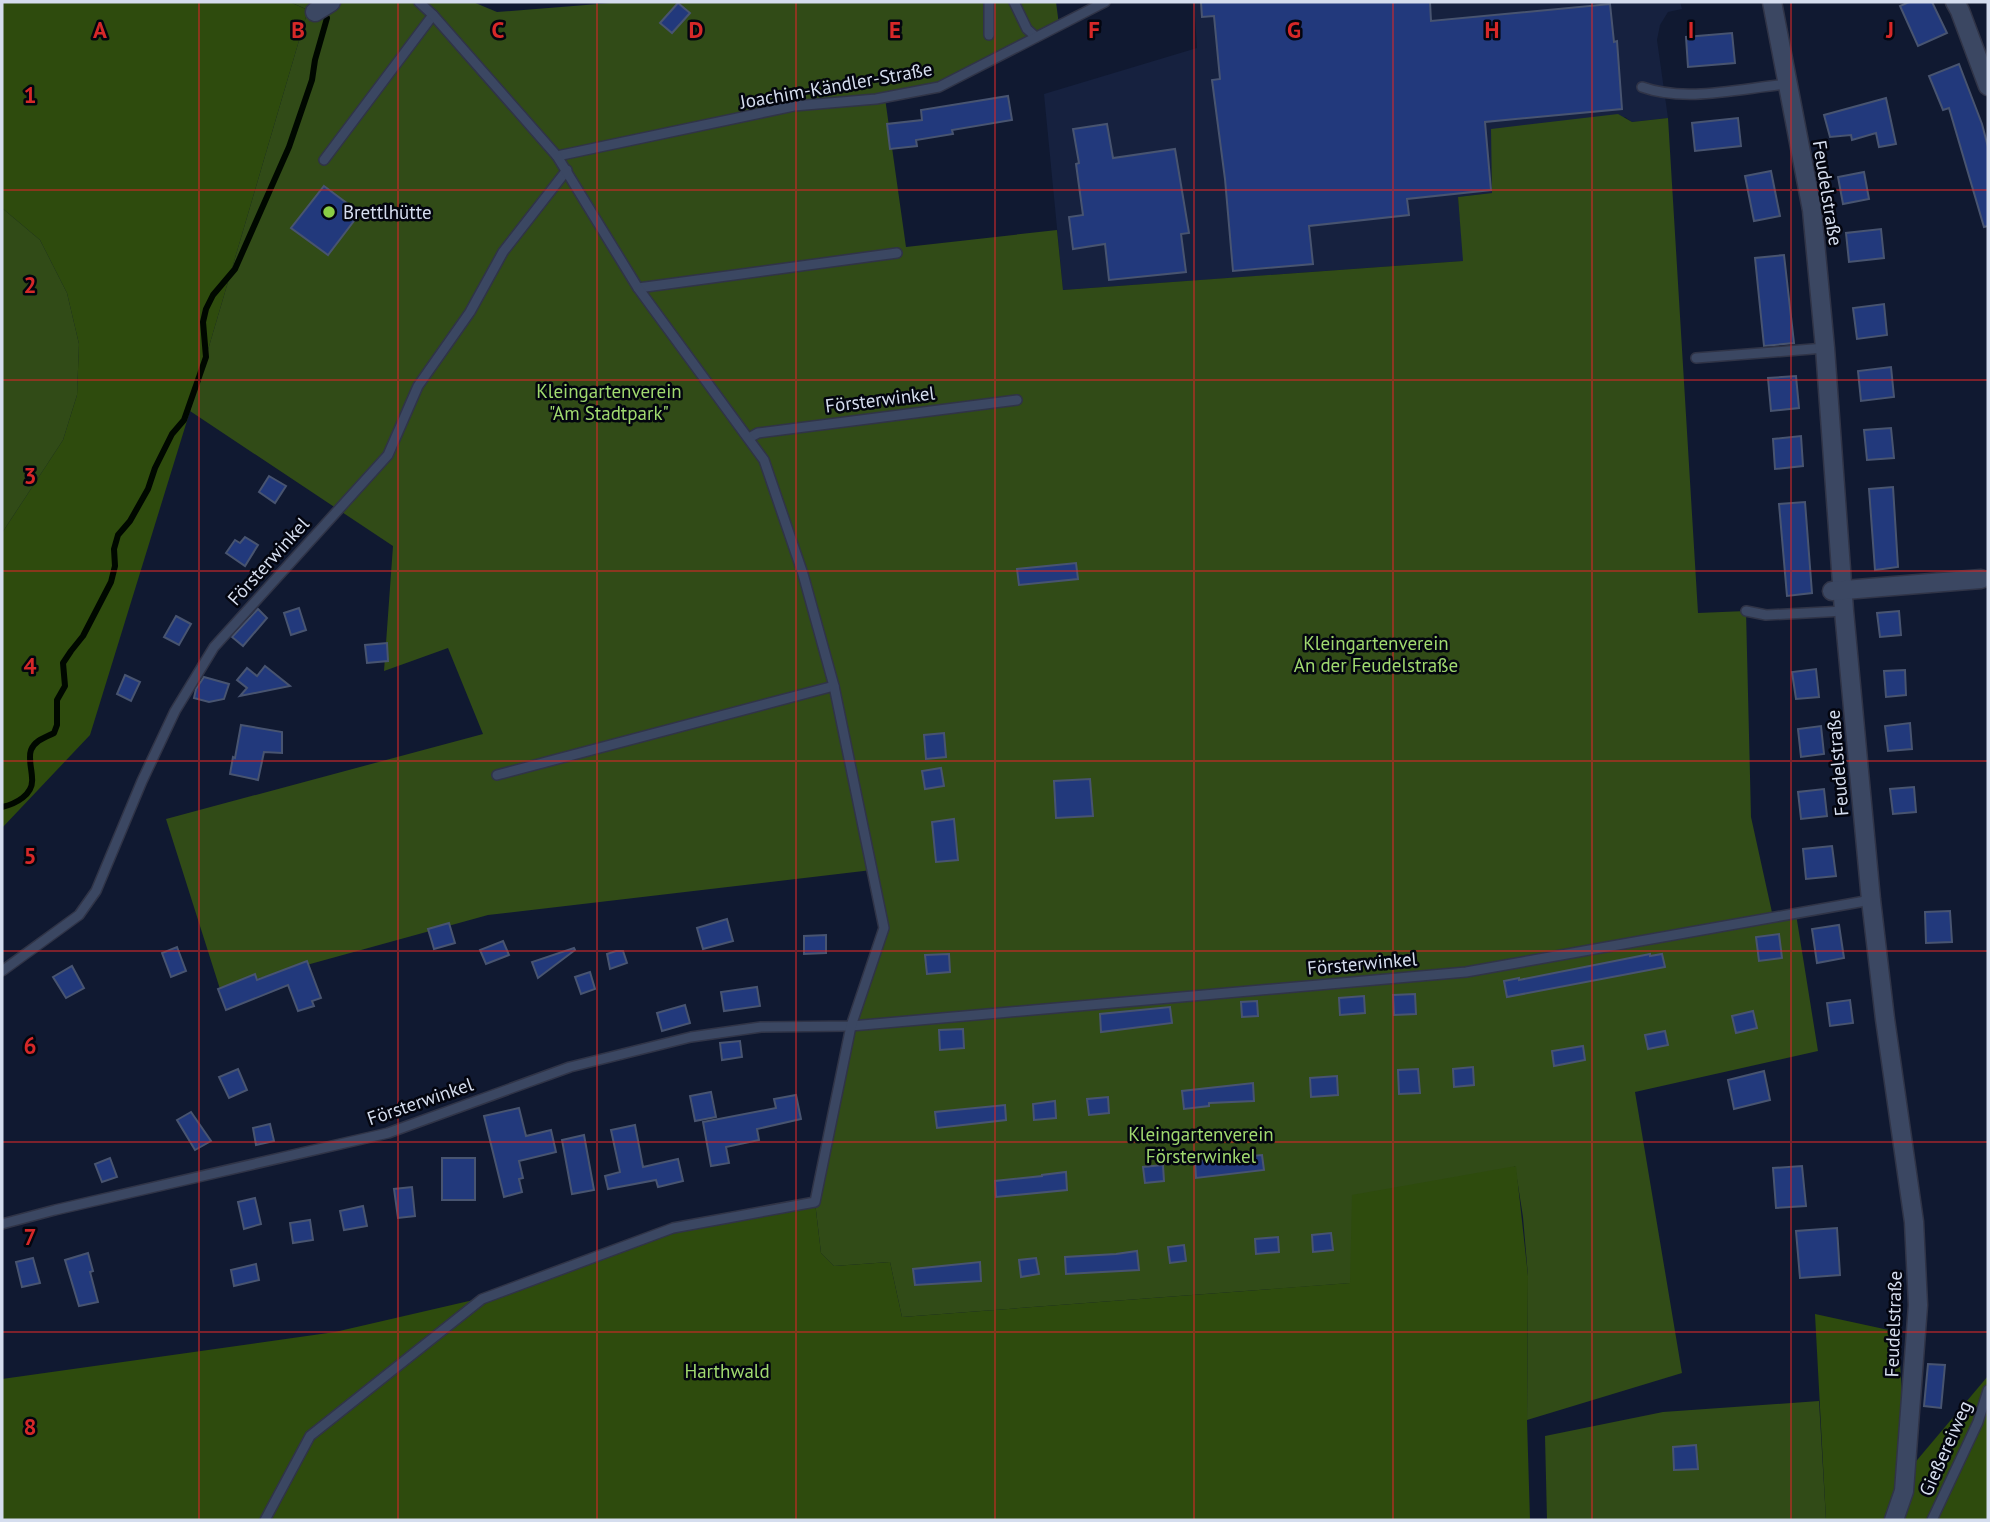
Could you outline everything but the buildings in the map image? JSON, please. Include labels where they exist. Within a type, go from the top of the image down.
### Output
[{"type":"street","points":[[316,12],[331,2]]},
{"type":"street","name":"Feudelstraße","points":[[1772,2],[1812,210],[1825,348],[1837,591],[1844,611],[1871,901],[1885,1019],[1913,1210],[1918,1305],[1904,1491],[1894,1520]]},
{"type":"street","points":[[1955,2],[1961,11],[1988,86]]},
{"type":"street","points":[[1837,591],[1981,579]]},
{"type":"lane","points":[[265,1520],[310,1436],[482,1298],[673,1228],[815,1202],[851,1026],[884,929],[834,686],[803,574],[764,460],[638,288],[557,156],[419,2]]},
{"type":"lane","points":[[989,2],[989,35]]},
{"type":"lane","points":[[1014,2],[1027,29],[1036,37]]},
{"type":"lane","name":"Joachim-Kändler-Straße","points":[[557,156],[794,106],[876,99],[939,87],[1105,2]]},
{"type":"lane","points":[[324,160],[433,15]]},
{"type":"lane","points":[[1642,86],[1659,93],[1686,94],[1787,83]]},
{"type":"lane","name":"Försterwinkel","points":[[2,971],[79,915],[96,891],[142,780],[170,722],[214,647],[388,454],[418,386],[470,312],[503,252],[567,170]]},
{"type":"lane","points":[[638,288],[897,253]]},
{"type":"lane","points":[[1696,358],[1825,348]]},
{"type":"lane","name":"Försterwinkel","points":[[749,438],[758,433],[1017,400]]},
{"type":"lane","points":[[1746,611],[1766,615],[1844,611]]},
{"type":"lane","points":[[497,775],[834,686]]},
{"type":"lane","name":"Försterwinkel","points":[[2,1224],[69,1206],[387,1133],[570,1067],[691,1037],[761,1027],[851,1026],[1466,972],[1871,901]]},
{"type":"lane","name":"Gießereiweg","points":[[1932,1520],[1978,1422],[1988,1390]]},
{"type":"shaded area","points":[[1194,2],[1680,2],[1682,9],[1668,12],[1660,25],[1657,40],[1668,118],[1632,122],[1625,117],[1492,193],[1458,197],[1464,261],[1063,290],[1044,94],[1197,48]]},
{"type":"green space","points":[[2,2],[290,2],[308,10],[190,411],[90,735],[2,828],[2,533],[63,440],[77,395],[79,344],[67,293],[40,240],[2,208]]},
{"type":"green space","points":[[290,2],[473,2],[497,12],[623,2],[1056,2],[1059,25],[939,87],[885,98],[906,247],[1057,230],[1063,290],[1463,261],[1458,197],[1492,193],[1491,129],[1618,114],[1632,122],[1668,118],[1698,613],[1746,611],[1751,817],[1773,917],[1796,914],[1818,1051],[1635,1092],[1682,1373],[1527,1420],[1528,1276],[1515,1166],[1351,1283],[902,1317],[890,1262],[834,1266],[821,1253],[815,1202],[851,1026],[884,929],[872,870],[488,915],[220,989],[166,819],[483,734],[448,648],[384,671],[393,546],[190,411],[308,10]]},
{"type":"green space","points":[[2,208],[40,240],[67,293],[79,344],[77,395],[63,440],[2,533]]},
{"type":"green space","name":"Harthwald","points":[[1516,1166],[1528,1276],[1527,1420],[1530,1520],[2,1520],[2,1379],[335,1332],[482,1298],[673,1228],[815,1202],[821,1253],[834,1266],[890,1262],[902,1317],[1350,1283],[1352,1195]]},
{"type":"green space","points":[[1815,1314],[1898,1332],[1907,1472],[1988,1376],[1988,1520],[1826,1520]]},
{"type":"green space","points":[[1819,1401],[1826,1520],[1547,1520],[1545,1436],[1663,1412]]},
{"type":"waterway","points":[[2,807],[18,801],[30,789],[31,750],[38,741],[54,733],[57,725],[57,700],[65,686],[63,663],[83,636],[111,582],[118,535],[130,521],[148,489],[172,434],[184,420],[206,357],[203,322],[206,309],[213,295],[235,269],[289,147],[312,80],[327,18]]},
{"type":"place","name":"Brettlhütte","points":[[329,212]]},
{"type":"park label","name":"Kleingartenverein \"Am Stadtpark\"","points":[[609,402]]},
{"type":"park label","name":"Kleingartenverein An der Feudelstraße","points":[[1376,654]]},
{"type":"park label","name":"Kleingartenverein Försterwinkel","points":[[1201,1145]]}]
